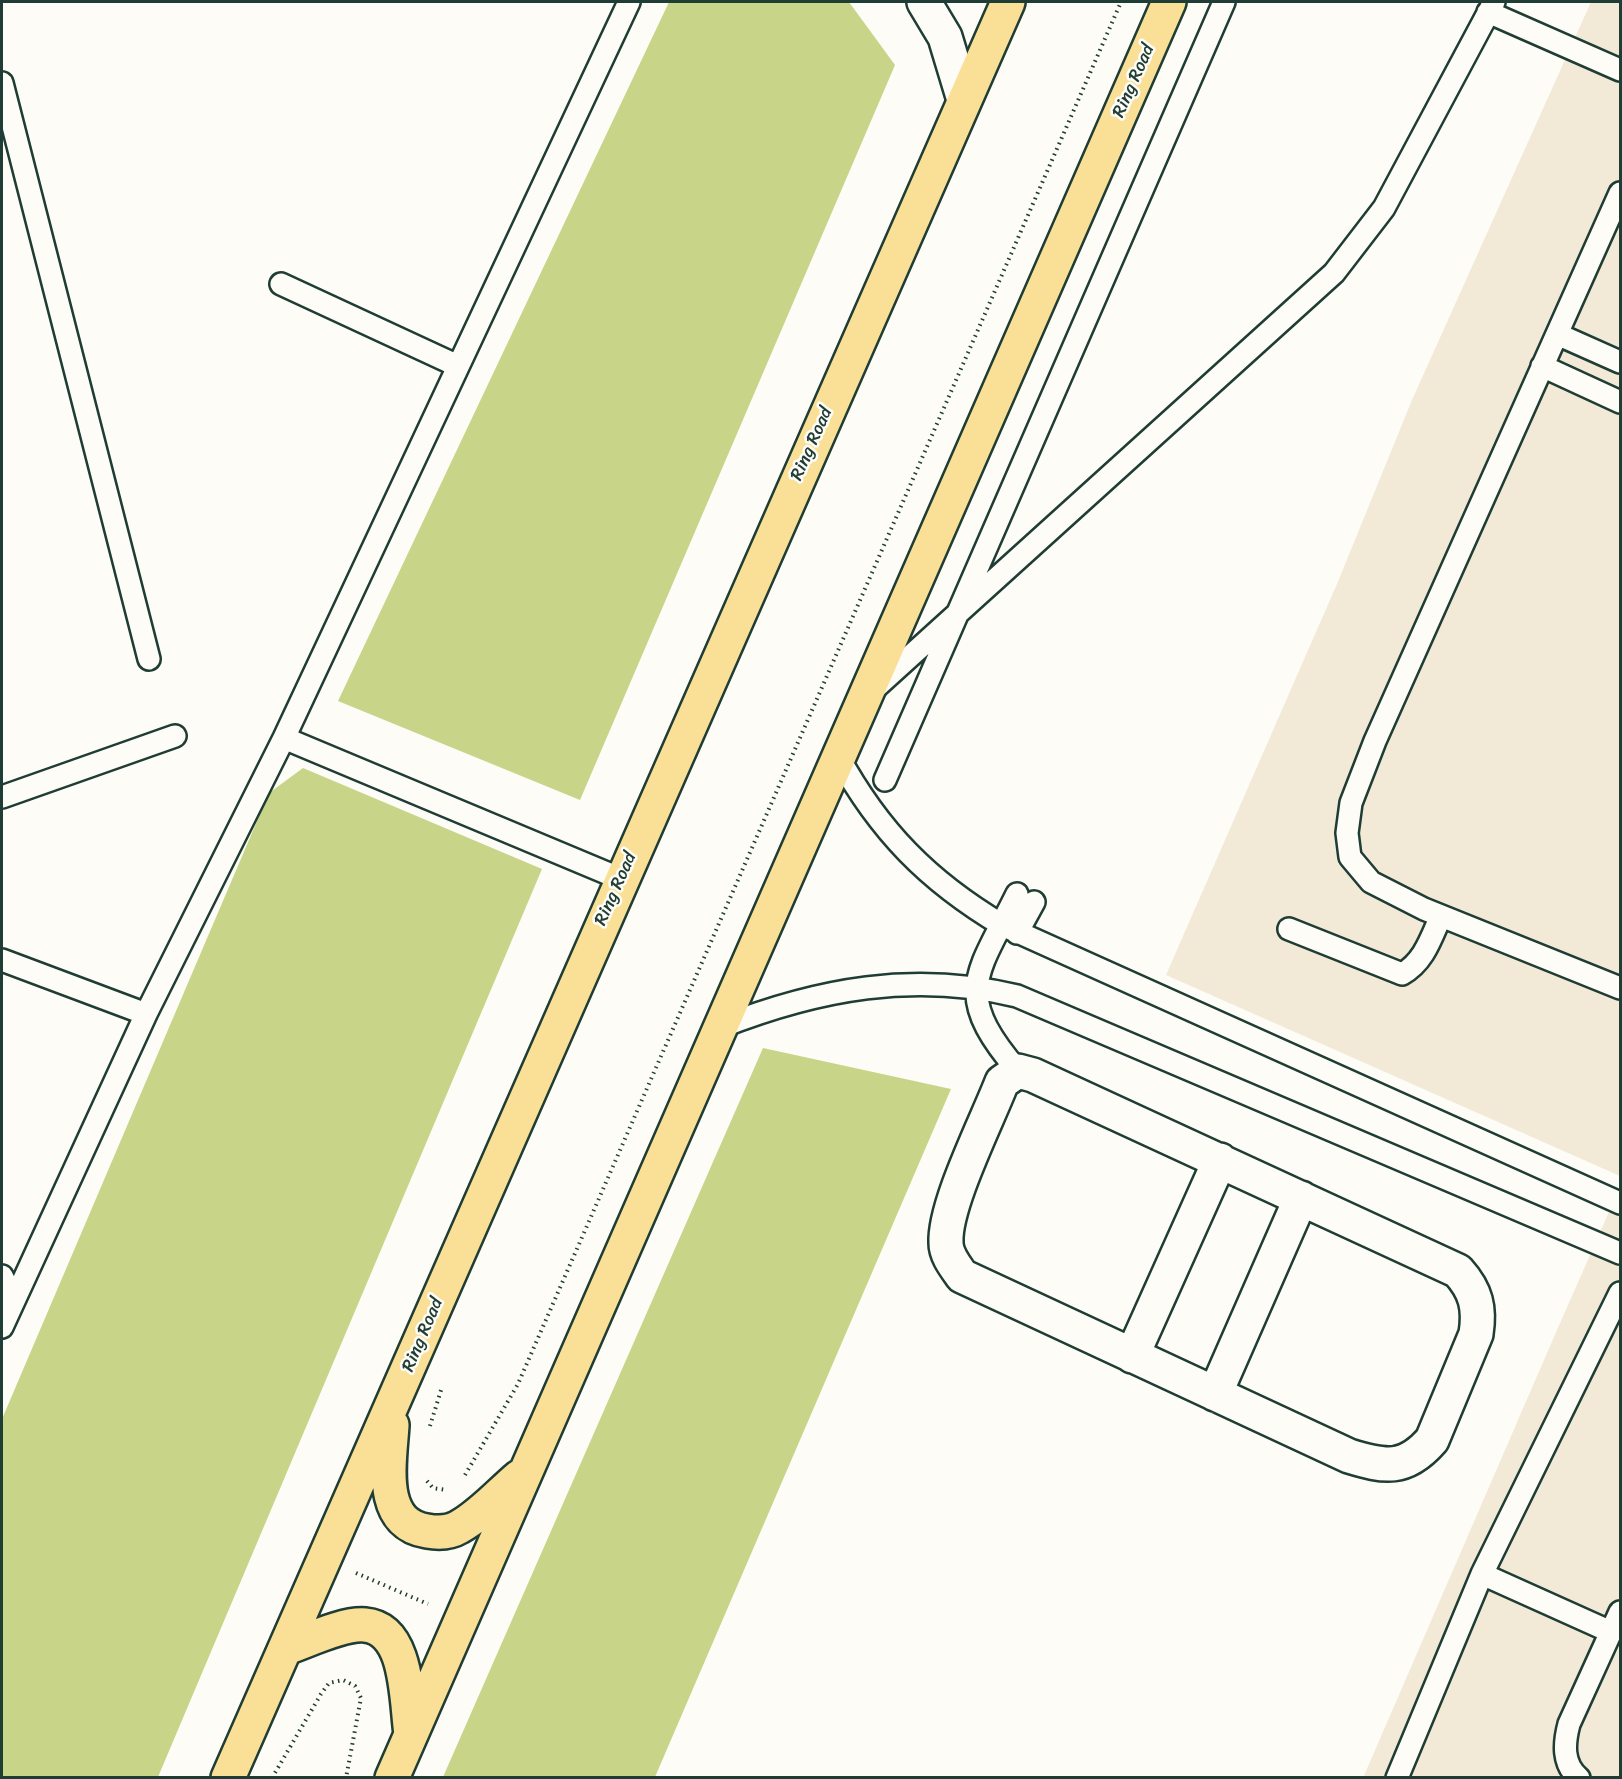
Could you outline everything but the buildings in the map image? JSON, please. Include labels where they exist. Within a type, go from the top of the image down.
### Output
[{"type":"main road","name":"Ring Road","points":[[228,1778],[1008,2]]},
{"type":"main road","name":"Ring Road","points":[[392,1778],[861,701],[1169,2]]},
{"type":"main road","points":[[394,1402],[388,1488],[394,1506],[404,1520],[420,1530],[438,1533],[457,1528],[526,1470]]},
{"type":"main road","points":[[286,1648],[349,1626],[365,1625],[380,1629],[392,1640],[400,1655],[411,1734]]},
{"type":"street","points":[[924,2],[945,37],[964,100]]},
{"type":"street","points":[[1018,1071],[1033,1074],[1458,1271],[1470,1284],[1477,1299],[1479,1317],[1476,1334],[1432,1440],[1410,1459],[1397,1464],[1372,1464],[1349,1456],[962,1276],[951,1261],[945,1245],[947,1218],[1002,1082],[1018,1071]]},
{"type":"street","points":[[1132,1356],[1220,1160]]},
{"type":"street","points":[[1215,1394],[1301,1198]]},
{"type":"lane","points":[[2,1327],[146,1014],[284,738],[629,2]]},
{"type":"lane","points":[[885,780],[1224,2]]},
{"type":"lane","points":[[861,701],[1334,273],[1384,208],[1491,7],[1620,70]]},
{"type":"lane","points":[[2,83],[149,659]]},
{"type":"lane","points":[[1620,193],[1375,741],[1351,803],[1347,833],[1350,857],[1371,882],[1441,916],[1620,988]]},
{"type":"lane","points":[[281,284],[458,366]]},
{"type":"lane","points":[[1557,334],[1620,362]]},
{"type":"lane","points":[[1542,366],[1620,402]]},
{"type":"lane","points":[[2,797],[175,736]]},
{"type":"lane","points":[[284,738],[621,879]]},
{"type":"lane","points":[[838,756],[857,791],[906,854],[967,905],[1009,929],[1620,1203]]},
{"type":"lane","points":[[1018,1071],[994,1044],[983,1024],[976,1003],[977,986],[985,954],[1009,929],[1025,898]]},
{"type":"lane","points":[[1289,929],[1402,974],[1414,968],[1419,961],[1441,916]]},
{"type":"lane","points":[[2,960],[146,1014]]},
{"type":"lane","points":[[721,1027],[770,1008],[820,995],[871,986],[924,983],[977,986],[1017,996],[1620,1253]]},
{"type":"lane","points":[[2,1276],[14,1300]]},
{"type":"lane","points":[[1397,1778],[1482,1574],[1620,1293]]},
{"type":"lane","points":[[1482,1574],[1611,1632]]},
{"type":"lane","points":[[1579,1778],[1566,1759],[1564,1742],[1569,1724],[1620,1612]]},
{"type":"path","points":[[461,1479],[518,1384],[1121,2]]},
{"type":"path","points":[[429,1431],[445,1379]]},
{"type":"path","points":[[420,1473],[433,1488],[445,1491],[450,1488]]},
{"type":"path","points":[[328,1551],[356,1563],[353,1572],[428,1603],[424,1613],[457,1628]]},
{"type":"path","points":[[272,1778],[321,1694],[329,1683],[343,1680],[355,1686],[361,1698],[346,1778]]},
{"type":"shaded area","points":[[1591,2],[1620,2],[1620,1176],[1166,975],[1337,584],[1412,400]]},
{"type":"shaded area","points":[[1620,1187],[1620,1777],[1363,1778],[1557,1330]]},
{"type":"green space","points":[[669,2],[849,2],[895,65],[580,800],[338,701]]},
{"type":"green space","points":[[303,768],[542,869],[158,1777],[2,1777],[2,1419],[269,793]]},
{"type":"green space","points":[[763,1048],[951,1089],[655,1777],[443,1777]]}]
